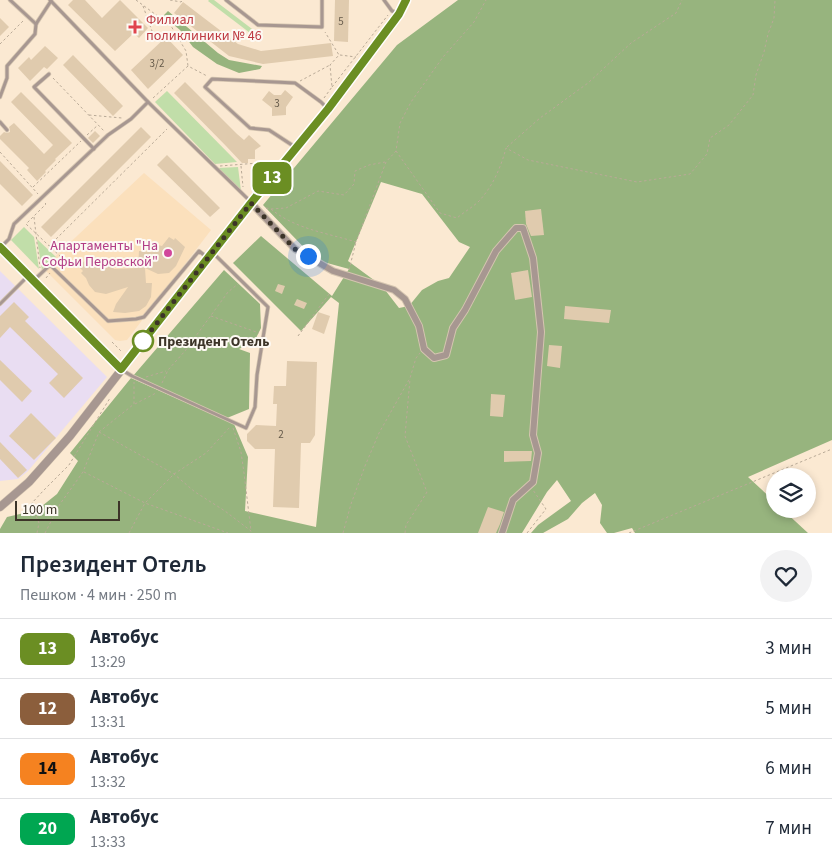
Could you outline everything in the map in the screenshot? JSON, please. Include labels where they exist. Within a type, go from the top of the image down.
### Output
[{"type":"street","points":[[0,507],[30,482],[70,436],[251,203],[328,109],[395,12],[406,0]]},
{"type":"street","points":[[251,203],[295,249],[333,271],[394,290],[405,300],[419,326],[424,349],[434,358],[446,355],[454,328],[496,251],[516,228],[523,228],[533,258],[542,332],[533,435],[538,453],[533,482],[513,500],[502,533]]},
{"type":"street","points":[[0,247],[121,369]]},
{"type":"lane","points":[[10,0],[36,24]]},
{"type":"lane","points":[[0,97],[7,78],[7,66],[35,34],[36,24],[51,0],[148,102],[251,203]]},
{"type":"lane","points":[[226,0],[258,25],[322,27],[322,0]]},
{"type":"lane","points":[[384,0],[395,12]]},
{"type":"lane","points":[[49,74],[34,87],[94,150]]},
{"type":"lane","points":[[297,148],[269,130],[250,128],[206,87],[212,79],[295,83],[328,109]]},
{"type":"lane","points":[[0,247],[9,239],[14,224],[108,136],[131,119],[148,102]]},
{"type":"lane","points":[[0,122],[7,130]]},
{"type":"lane","points":[[0,304],[50,265],[108,321],[144,317],[199,251],[210,255],[242,281],[268,307],[257,375],[255,407],[246,428],[138,379],[121,369]]},
{"type":"path","points":[[136,0],[171,26],[186,51],[188,66]]},
{"type":"path","points":[[170,0],[181,2],[183,0]]},
{"type":"path","points":[[348,276],[356,242],[386,162],[396,151],[400,123],[411,102],[443,57],[474,22],[486,0]]},
{"type":"path","points":[[396,151],[440,213],[457,218],[479,201],[493,184],[504,158],[506,148],[540,118],[588,83],[631,43],[676,12],[682,0]]},
{"type":"path","points":[[506,148],[528,160],[637,182],[690,174],[708,154],[710,138],[730,125],[753,95],[756,74],[774,18],[775,0]]},
{"type":"path","points":[[143,5],[152,31]]},
{"type":"path","points":[[321,102],[356,57],[395,12]]},
{"type":"path","points":[[0,44],[28,16]]},
{"type":"path","points":[[322,27],[339,55]]},
{"type":"path","points":[[339,55],[356,57]]},
{"type":"path","points":[[295,83],[330,65],[339,55]]},
{"type":"path","points":[[330,65],[332,87]]},
{"type":"path","points":[[148,102],[188,66]]},
{"type":"path","points":[[188,66],[212,79]]},
{"type":"path","points":[[49,74],[108,136]]},
{"type":"path","points":[[88,115],[131,119]]},
{"type":"path","points":[[48,246],[172,124]]},
{"type":"path","points":[[33,188],[98,125]]},
{"type":"path","points":[[0,152],[46,204],[26,224],[63,259],[46,278]]},
{"type":"path","points":[[215,166],[271,162]]},
{"type":"path","points":[[356,242],[323,234],[282,218],[271,209],[286,208],[318,191],[344,195],[354,184],[355,171],[369,164],[386,162]]},
{"type":"path","points":[[241,164],[244,195]]},
{"type":"path","points":[[34,216],[41,273]]},
{"type":"path","points":[[45,533],[60,504],[83,472],[100,432],[134,404],[134,381],[168,370],[185,351],[228,292],[242,281]]},
{"type":"path","points":[[298,336],[329,294]]},
{"type":"path","points":[[210,316],[263,335]]},
{"type":"path","points":[[112,342],[121,351]]},
{"type":"path","points":[[405,533],[406,525],[427,492],[405,436],[410,378],[416,358],[424,349]]},
{"type":"path","points":[[343,533],[351,504],[372,449],[410,378]]},
{"type":"path","points":[[37,533],[40,522],[31,504],[69,465],[110,398]]},
{"type":"path","points":[[129,533],[145,503],[174,474],[206,453],[232,425],[241,452],[251,532]]},
{"type":"path","points":[[100,432],[174,474],[195,492],[225,511],[251,532]]},
{"type":"path","points":[[629,533],[832,449]]},
{"type":"path","points":[[83,472],[145,503],[228,533]]},
{"type":"path","points":[[527,533],[546,508],[530,485]]},
{"type":"shaded area","points":[[144,173],[211,230],[127,340],[120,341],[115,340],[43,268]]},
{"type":"shaded area","points":[[0,271],[107,377],[28,471],[18,479],[0,481]]},
{"type":"green space","points":[[214,0],[256,32],[254,36],[208,1]]},
{"type":"green space","points":[[458,0],[832,0],[832,440],[748,477],[766,494],[766,518],[792,518],[808,533],[635,533],[632,528],[607,533],[600,523],[602,505],[595,493],[582,503],[568,519],[543,533],[531,533],[538,525],[571,501],[557,480],[547,492],[522,533],[0,533],[0,529],[7,517],[37,510],[57,494],[78,461],[70,453],[131,378],[234,424],[248,457],[245,511],[316,527],[339,303],[331,297],[301,331],[233,263],[261,236],[332,296],[349,269],[316,260],[263,205],[397,45]],"holes":[[[381,182],[422,194],[459,242],[470,247],[449,278],[438,281],[422,290],[409,306],[399,308],[382,286],[348,261]]]},
{"type":"green space","points":[[168,11],[229,60],[262,66],[260,69],[239,73],[217,64],[193,47],[180,30],[163,16]]},
{"type":"green space","points":[[167,91],[237,162],[215,164],[155,102]]},
{"type":"green space","points":[[238,167],[241,191],[218,168]]},
{"type":"green space","points":[[24,227],[34,237],[39,269],[11,240]]},
{"type":"green space","points":[[37,239],[56,257],[42,271]]},
{"type":"green space","points":[[224,270],[260,304],[261,328],[254,342],[239,349],[250,353],[249,409],[227,418],[133,376]]},
{"type":"building","name":"Филиал поликлиники № 46","points":[[73,0],[85,0],[102,18],[120,0],[148,28],[139,38],[134,33],[115,51],[68,5]]},
{"type":"building","points":[[335,0],[349,0],[348,42],[334,41]]},
{"type":"building","points":[[183,2],[238,44],[261,51],[331,43],[333,56],[263,64],[229,56],[174,13]]},
{"type":"building","points":[[0,18],[9,27],[0,36]]},
{"type":"building","points":[[166,37],[183,55],[148,89],[131,70]]},
{"type":"building","points":[[45,46],[58,58],[47,69],[44,67],[30,81],[18,68],[29,57],[31,60]]},
{"type":"building","points":[[73,55],[123,106],[113,116],[63,65]]},
{"type":"building","points":[[185,82],[244,140],[249,135],[261,146],[255,150],[255,159],[248,159],[248,163],[242,163],[174,93]]},
{"type":"building","points":[[285,90],[293,97],[286,107],[286,115],[272,116],[272,108],[262,100],[269,91],[274,95],[281,95]]},
{"type":"building","points":[[21,92],[72,143],[55,159],[37,181],[27,170],[29,168],[0,139],[4,132],[10,132],[9,127],[14,123],[44,154],[53,145],[11,102]]},
{"type":"building","points":[[141,127],[151,137],[51,237],[41,227]]},
{"type":"building","points":[[95,131],[100,136],[93,143],[88,138]]},
{"type":"building","points":[[167,155],[220,208],[210,217],[157,165]]},
{"type":"building","points":[[0,161],[33,195],[22,206],[0,184]]},
{"type":"building","points":[[541,209],[544,235],[531,236],[526,224],[525,211]]},
{"type":"building","points":[[169,237],[174,240],[175,238],[185,247],[176,266],[169,273],[158,274],[145,268],[146,283],[152,283],[151,297],[146,306],[139,311],[113,312],[116,304],[128,287],[106,294],[95,292],[81,273],[83,271],[79,267],[87,258],[90,260],[92,258],[102,266],[105,264],[111,265],[114,269],[138,268],[139,251],[152,252],[154,247],[162,246]]},
{"type":"building","points":[[528,270],[532,297],[515,300],[511,273]]},
{"type":"building","points":[[278,284],[285,286],[282,294],[275,291]]},
{"type":"building","points":[[297,299],[307,303],[304,309],[294,305]]},
{"type":"building","points":[[14,302],[29,317],[25,321],[83,378],[64,398],[49,383],[58,374],[10,327],[0,338],[0,316]]},
{"type":"building","points":[[565,306],[611,310],[609,323],[564,319]]},
{"type":"building","points":[[318,312],[330,316],[324,334],[312,329]]},
{"type":"building","points":[[549,345],[562,346],[560,368],[547,366]]},
{"type":"building","points":[[0,360],[32,391],[22,402],[0,380]]},
{"type":"building","name":"Президент Отель","points":[[287,361],[317,362],[315,435],[310,443],[301,443],[299,508],[273,507],[275,449],[255,449],[247,441],[247,434],[256,425],[276,426],[277,404],[273,404],[274,386],[286,386]]},
{"type":"building","points":[[491,394],[505,395],[503,417],[490,416]]},
{"type":"building","points":[[31,413],[56,438],[34,460],[9,436]]},
{"type":"building","points":[[0,442],[27,470],[18,478],[0,459]]},
{"type":"building","points":[[504,451],[532,451],[531,461],[504,462]]},
{"type":"building","points":[[488,507],[504,512],[500,524],[496,533],[478,533]]},
{"type":"bus line","name":"13","points":[[0,247],[121,369],[251,203],[328,109],[399,14],[406,0]]},
{"type":"place","name":"Филиал поликлиники № 46","points":[[135,27]]},
{"type":"place","name":"Апартаменты \"На Софьи Перовской\"","points":[[168,253]]},
{"type":"place","name":"Президент Отель","points":[[143,341]]},
{"type":"route","points":[[143,341],[139,346],[251,203],[295,249],[308,256]]}]
